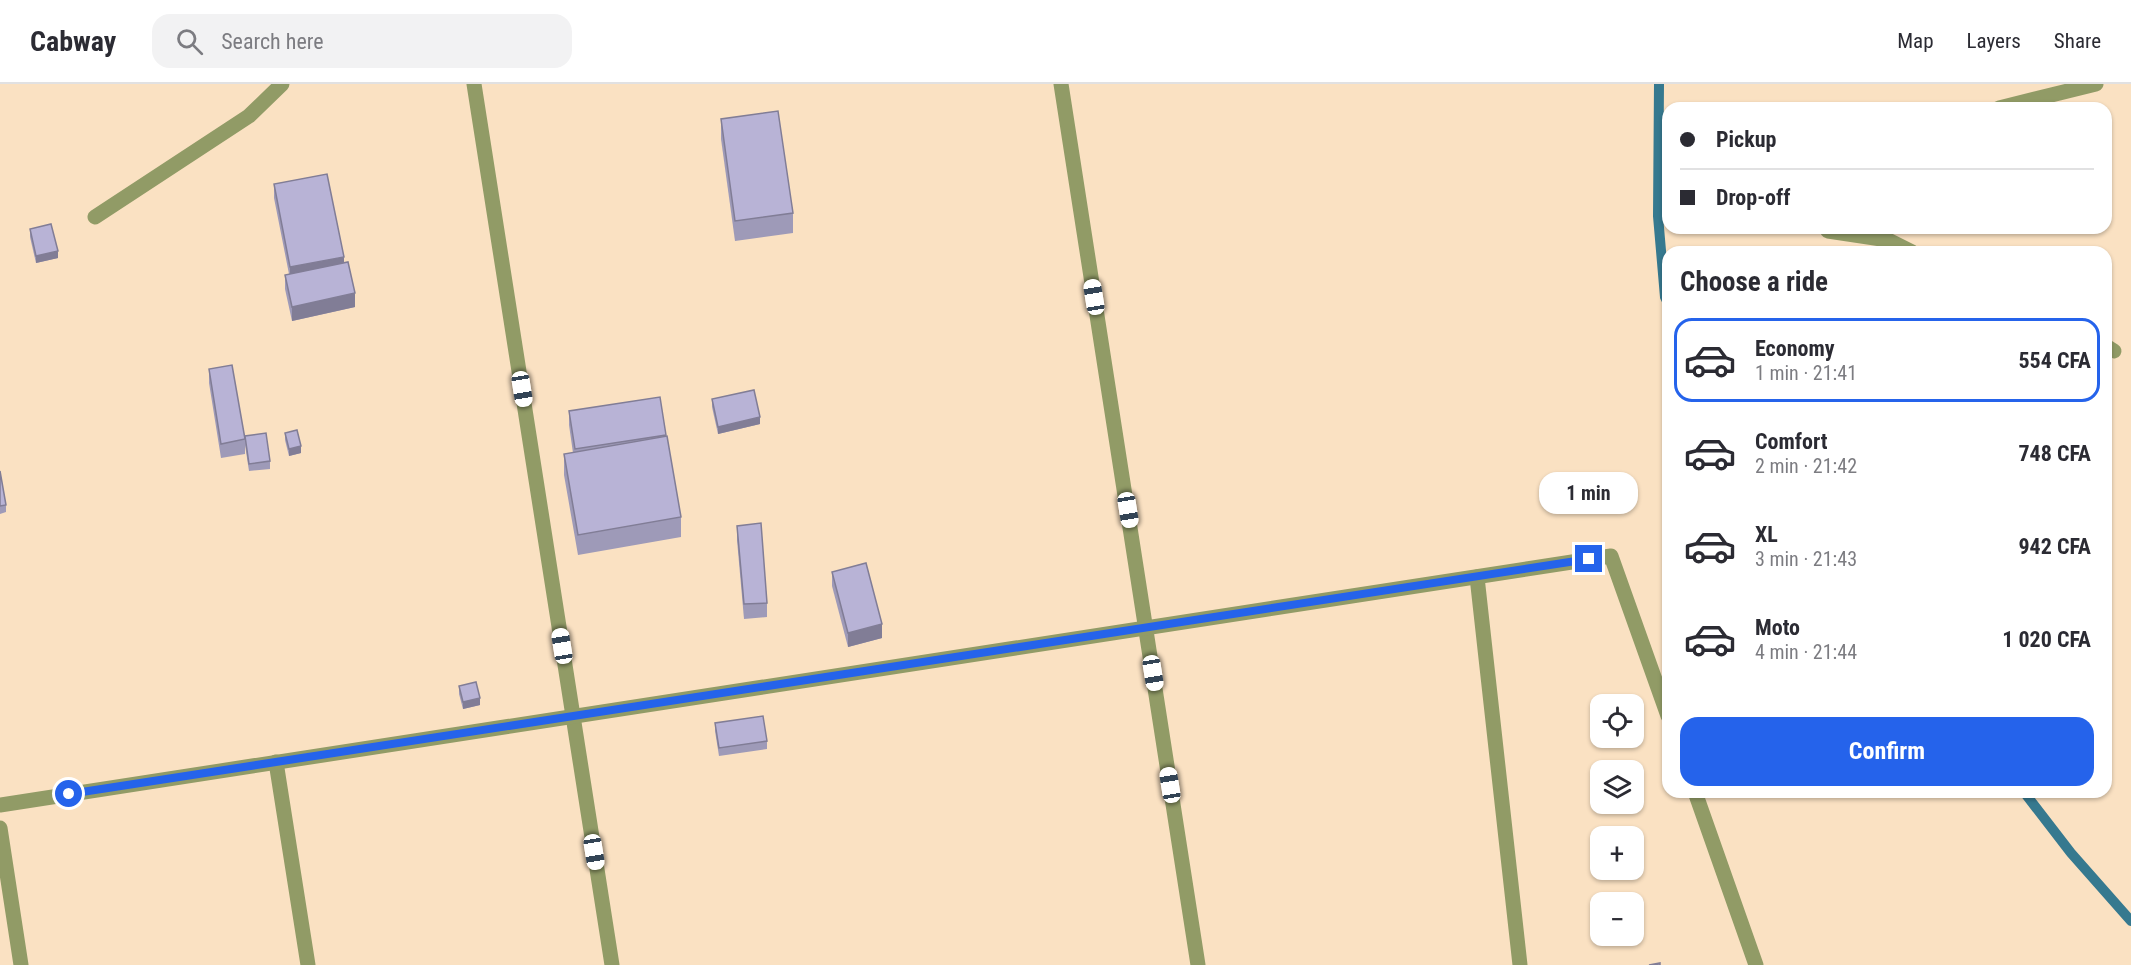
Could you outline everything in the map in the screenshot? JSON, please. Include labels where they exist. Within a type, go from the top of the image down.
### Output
[{"type":"street","points":[[94,217],[249,116],[282,84]]},
{"type":"street","points":[[474,84],[612,965]]},
{"type":"street","points":[[1061,84],[1198,965]]},
{"type":"street","points":[[2023,102],[2096,84]]},
{"type":"street","points":[[1848,234],[1888,240],[1900,246]]},
{"type":"street","points":[[0,805],[1611,556],[1662,699]]},
{"type":"street","points":[[1477,577],[1520,965]]},
{"type":"street","points":[[276,762],[308,965]]},
{"type":"street","points":[[1697,798],[1756,965]]},
{"type":"street","points":[[0,828],[21,965]]},
{"type":"building","points":[[778,111],[793,213],[735,221],[721,119]]},
{"type":"building","points":[[327,174],[344,257],[290,267],[274,184]]},
{"type":"building","points":[[51,224],[58,251],[36,256],[30,229]]},
{"type":"building","points":[[348,262],[355,293],[292,307],[285,275]]},
{"type":"building","points":[[232,365],[245,439],[221,444],[209,369]]},
{"type":"building","points":[[754,390],[760,417],[718,427],[712,399]]},
{"type":"building","points":[[660,397],[666,435],[575,449],[569,411]]},
{"type":"building","points":[[297,430],[301,446],[289,449],[285,433]]},
{"type":"building","points":[[266,433],[270,461],[249,464],[245,436]]},
{"type":"building","points":[[667,436],[681,517],[578,535],[564,454]]},
{"type":"building","points":[[0,471],[6,505],[0,506]]},
{"type":"building","points":[[761,523],[767,603],[744,604],[737,526]]},
{"type":"building","points":[[866,563],[882,624],[848,633],[832,572]]},
{"type":"building","points":[[476,682],[480,698],[463,702],[459,686]]},
{"type":"building","points":[[763,716],[767,741],[719,748],[715,723]]},
{"type":"waterway","points":[[1659,84],[1658,216],[1662,262]]},
{"type":"waterway","points":[[2029,798],[2071,853],[2131,921]]},
{"type":"route","points":[[69,794],[1589,559]]}]
